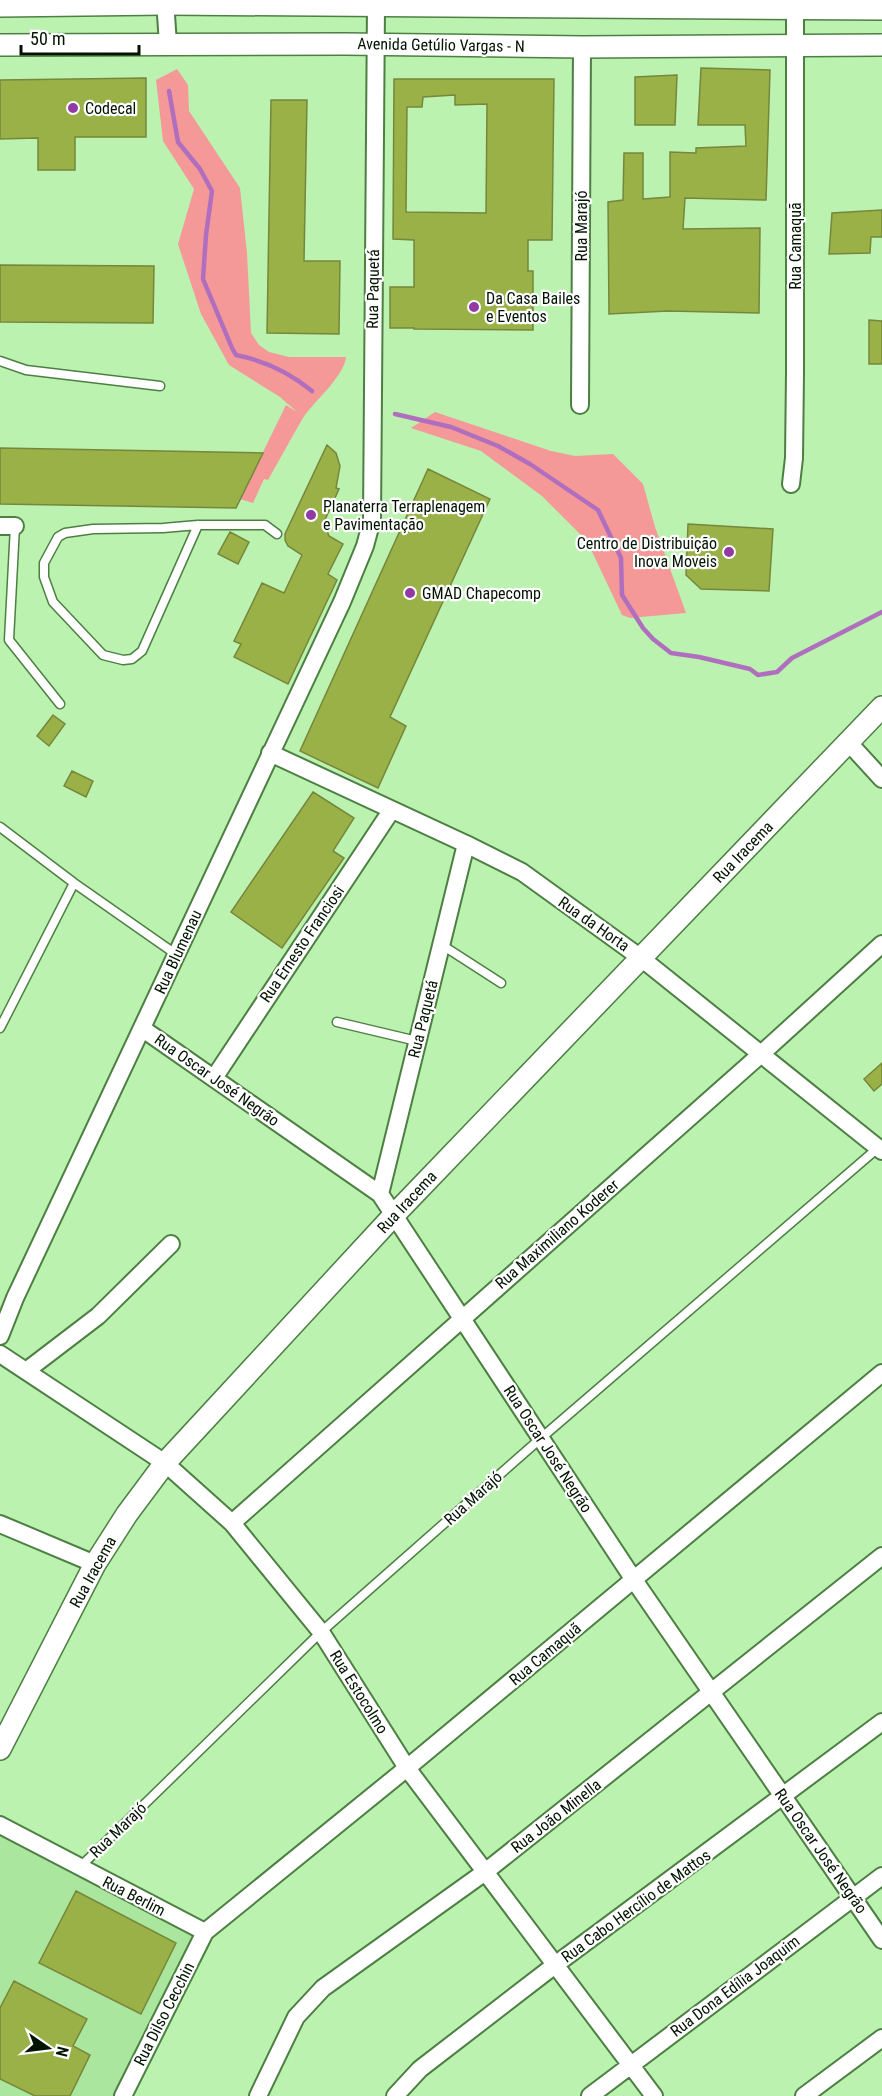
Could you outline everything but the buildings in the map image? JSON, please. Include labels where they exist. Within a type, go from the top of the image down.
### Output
[{"type":"street","points":[[166,2],[168,44]]},
{"type":"street","points":[[0,6],[166,2],[376,6],[882,9]]},
{"type":"street","name":"Rua Paquetá","points":[[357,569],[372,520],[374,488],[372,360],[376,6]]},
{"type":"street","name":"Rua Camaquã","points":[[791,484],[794,458],[795,373],[795,8]]},
{"type":"street","name":"Avenida Getúlio Vargas - N","points":[[0,45],[376,44],[582,47],[882,45]]},
{"type":"street","name":"Rua Marajó","points":[[579,405],[582,47]]},
{"type":"street","name":"Rua Blumenau","points":[[0,1336],[15,1299],[357,569]]},
{"type":"street","name":"Rua Iracema","points":[[0,1749],[95,1564],[127,1514],[165,1463],[395,1214],[882,707]]},
{"type":"street","points":[[849,743],[882,779]]},
{"type":"street","name":"Rua da Horta","points":[[270,753],[522,872],[641,957],[760,1055],[881,1148]]},
{"type":"street","name":"Rua Ernesto Franciosi","points":[[213,1078],[391,811]]},
{"type":"street","name":"Rua Paquetá","points":[[380,1194],[465,844]]},
{"type":"street","name":"Rua Maximiliano Koderer","points":[[232,1523],[882,944]]},
{"type":"street","name":"Rua Oscar José Negrão","points":[[143,1029],[380,1194],[634,1580],[882,1940]]},
{"type":"street","points":[[26,1371],[98,1316],[171,1244]]},
{"type":"street","name":"Rua Estocolmo","points":[[0,1354],[165,1463],[232,1523],[321,1632],[407,1768],[654,2096]]},
{"type":"street","name":"Rua Camaquã","points":[[205,1932],[407,1768],[882,1373]]},
{"type":"street","points":[[0,1524],[95,1564]]},
{"type":"street","name":"Rua João Minella","points":[[258,2096],[296,2017],[323,1988],[485,1872],[882,1556]]},
{"type":"street","name":"Rua Cabo Hercílio de Mattos","points":[[395,2096],[420,2069],[555,1965],[882,1722]]},
{"type":"street","name":"Rua Berlim","points":[[0,1825],[205,1932]]},
{"type":"street","name":"Rua Dona Edília Joaquim","points":[[590,2096],[882,1876]]},
{"type":"street","name":"Rua Dilso Cecchin","points":[[123,2096],[205,1932]]},
{"type":"street","points":[[804,2096],[882,2038]]},
{"type":"lane","points":[[0,361],[26,370],[160,386]]},
{"type":"lane","points":[[198,525],[142,651],[132,659],[123,660],[104,655],[53,602],[44,577],[44,563],[58,537],[65,533],[93,529],[198,525],[265,525],[277,534]]},
{"type":"lane","points":[[8,526],[9,640],[60,704]]},
{"type":"lane","points":[[0,827],[74,883],[177,955]]},
{"type":"lane","points":[[0,1028],[74,883]]},
{"type":"lane","points":[[442,945],[501,983]]},
{"type":"lane","points":[[337,1022],[417,1041]]},
{"type":"lane","name":"Rua Marajó","points":[[80,1868],[321,1632],[540,1439],[881,1148]]},
{"type":"shaded area","points":[[177,69],[188,85],[189,111],[240,188],[247,253],[251,333],[259,345],[269,352],[289,357],[346,357],[340,373],[308,411],[268,480],[264,479],[253,503],[240,499],[286,405],[297,412],[280,397],[229,365],[201,314],[178,244],[194,189],[163,141],[156,80]]},
{"type":"shaded area","points":[[435,412],[551,451],[575,456],[613,454],[643,484],[655,527],[686,613],[630,618],[622,615],[587,541],[542,496],[481,451],[411,428]]},
{"type":"shaded area","points":[[0,1834],[195,1936],[114,2096],[0,2096]]},
{"type":"waterway","points":[[169,91],[178,142],[200,169],[212,191],[203,279],[232,348],[236,355],[277,368],[312,391]]},
{"type":"waterway","points":[[395,414],[451,427],[498,446],[530,464],[598,510],[621,558],[622,595],[643,628],[671,653],[750,669],[758,675],[777,672],[792,658],[882,612]]},
{"type":"place","name":"Codecal","points":[[73,108]]},
{"type":"place","name":"Da Casa Bailes e Eventos","points":[[474,307]]},
{"type":"place","name":"Planaterra Terraplenagem e Pavimentação","points":[[311,515]]},
{"type":"place","name":"Centro de Distribuição Inova Moveis","points":[[729,552]]},
{"type":"place","name":"GMAD Chapecomp","points":[[410,593]]}]
